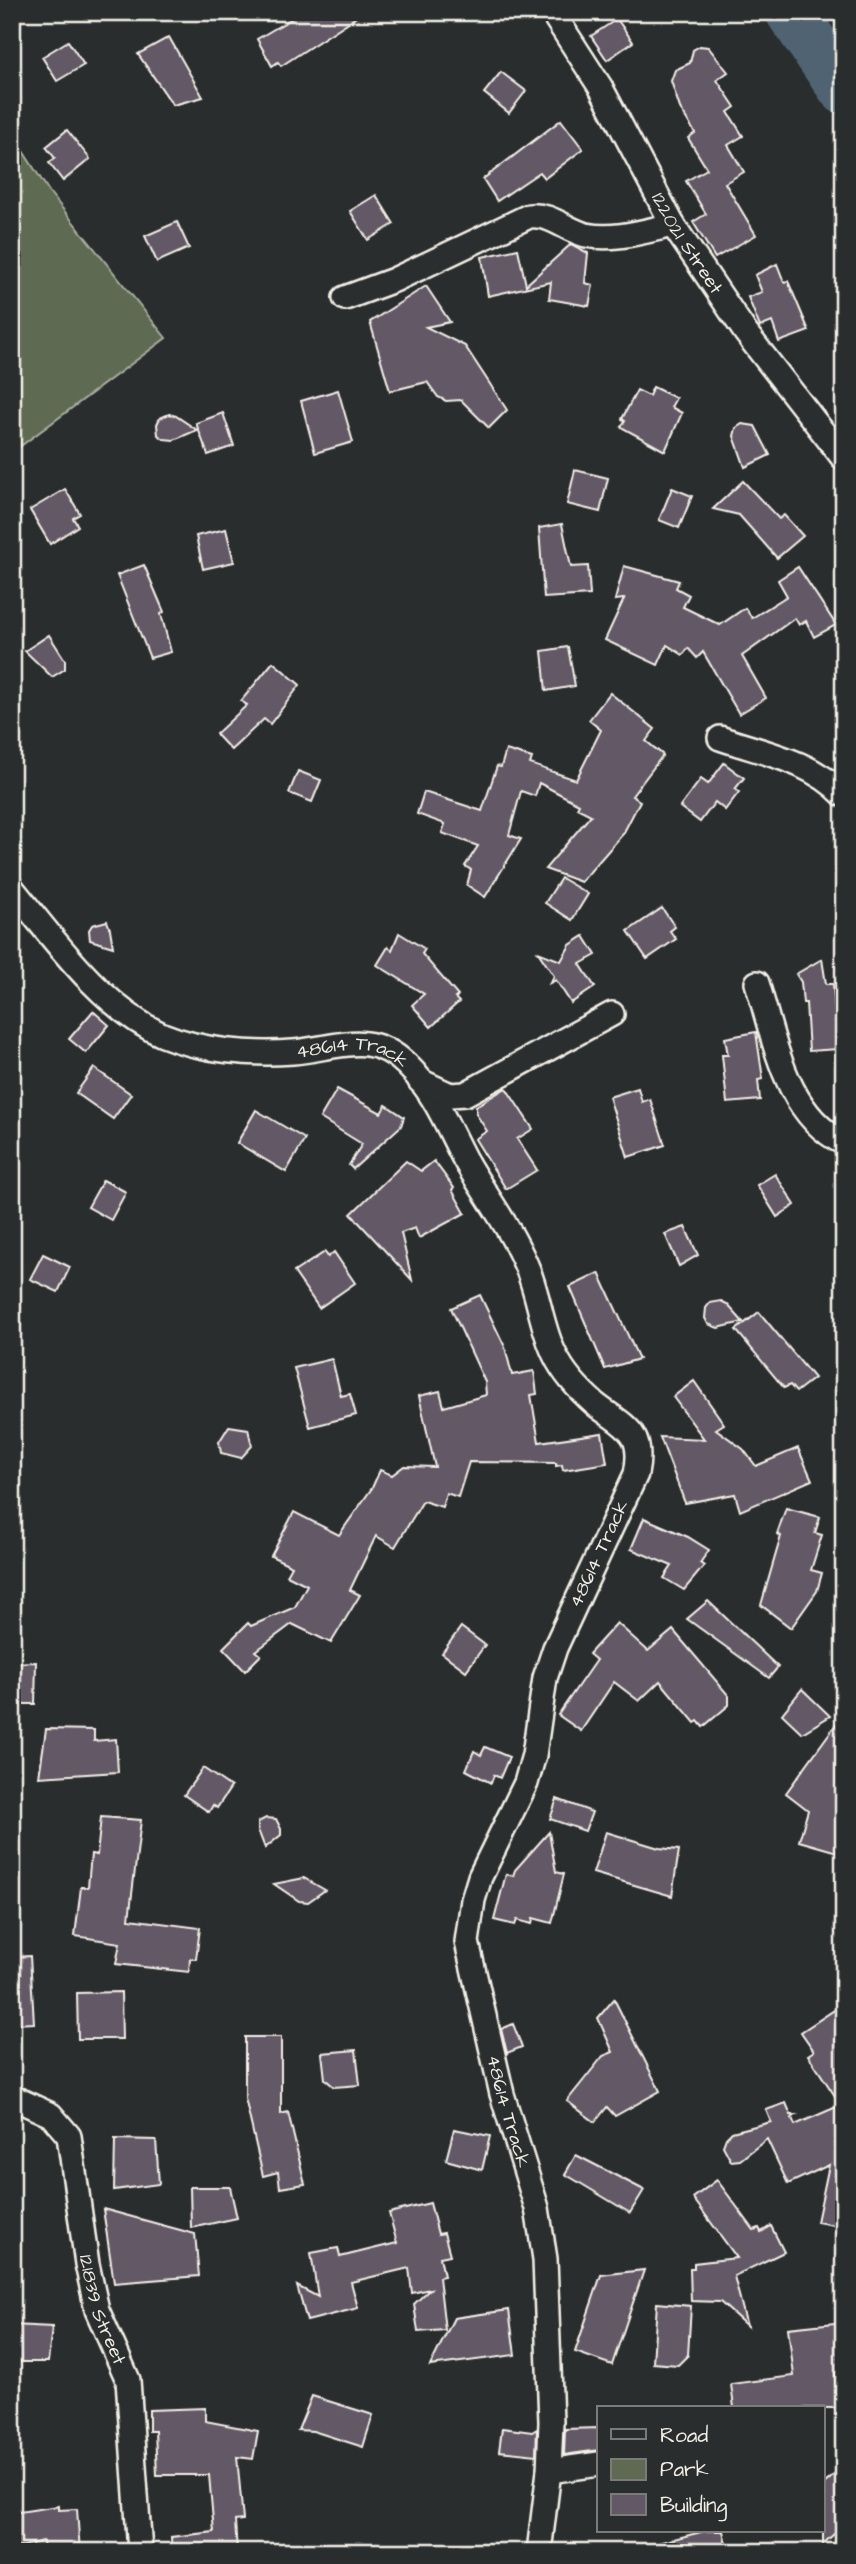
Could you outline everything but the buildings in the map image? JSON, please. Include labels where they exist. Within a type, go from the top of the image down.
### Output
[{"type":"street","name":"122021 Street","points":[[552,12],[601,88],[673,225],[746,333],[844,459]]},
{"type":"street","points":[[345,298],[394,279],[529,216],[546,216],[585,234],[606,237],[673,225]]},
{"type":"street","points":[[720,738],[806,766],[827,778],[844,795]]},
{"type":"street","name":"48614 Track","points":[[12,888],[80,970],[135,1018],[160,1034],[186,1043],[263,1053],[296,1052],[340,1042],[358,1043],[392,1054],[407,1064],[420,1081],[527,1265],[554,1355],[576,1386],[621,1421],[638,1446],[636,1474],[555,1648],[545,1678],[534,1755],[526,1783],[480,1877],[472,1900],[467,1942],[502,2094],[542,2237],[550,2378],[549,2471],[540,2552]]},
{"type":"street","points":[[757,983],[788,1081],[802,1109],[814,1124],[844,1143]]},
{"type":"street","points":[[420,1081],[438,1091],[465,1094],[612,1014]]},
{"type":"street","name":"121839 Street","points":[[12,2097],[51,2115],[69,2136],[87,2264],[97,2310],[128,2380],[140,2552]]},
{"type":"street","points":[[549,2471],[597,2464]]},
{"type":"green space","points":[[12,134],[50,193],[166,338],[18,448],[12,438]]},
{"type":"waterway","points":[[791,12],[844,89]]}]
